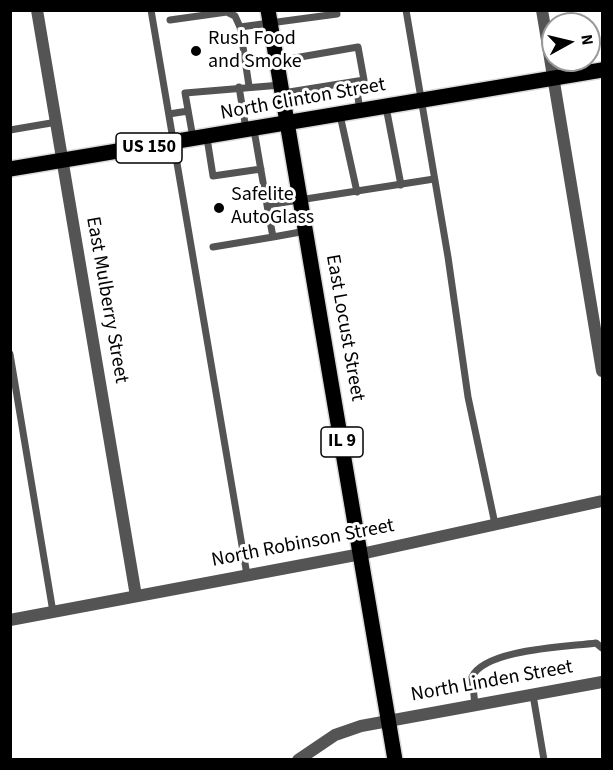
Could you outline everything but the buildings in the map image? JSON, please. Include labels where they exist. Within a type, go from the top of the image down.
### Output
[{"type":"main road","name":"East Locust Street","points":[[270,17],[395,759]]},
{"type":"main road","name":"North Clinton Street","points":[[10,170],[200,140],[603,70]]},
{"type":"street","name":"East Mulberry Street","points":[[37,10],[136,596]]},
{"type":"street","points":[[542,10],[603,371]]},
{"type":"street","name":"North Robinson Street","points":[[10,620],[361,554],[603,501]]},
{"type":"street","name":"North Linden Street","points":[[298,759],[335,735],[388,721],[603,682]]},
{"type":"lane","points":[[152,10],[247,575]]},
{"type":"lane","points":[[406,10],[468,397],[495,524]]},
{"type":"lane","points":[[170,20],[226,12],[235,16],[240,27],[249,86]]},
{"type":"lane","points":[[240,27],[270,17],[337,14]]},
{"type":"lane","points":[[261,169],[213,176],[188,111],[185,93],[249,86],[282,89],[364,80],[358,47],[277,61]]},
{"type":"lane","points":[[356,82],[360,112]]},
{"type":"lane","points":[[239,87],[261,169],[273,237]]},
{"type":"lane","points":[[386,107],[401,184]]},
{"type":"lane","points":[[169,114],[188,111]]},
{"type":"lane","points":[[340,115],[357,192]]},
{"type":"lane","points":[[10,130],[57,122]]},
{"type":"lane","points":[[267,206],[434,179]]},
{"type":"lane","points":[[213,247],[306,231]]},
{"type":"lane","points":[[10,354],[53,612]]},
{"type":"lane","points":[[475,705],[472,676],[481,665],[506,655],[596,643],[603,648]]},
{"type":"lane","points":[[533,694],[544,759]]},
{"type":"place","name":"Rush Food and Smoke","points":[[196,51]]},
{"type":"place","name":"Safelite AutoGlass","points":[[219,208]]}]
